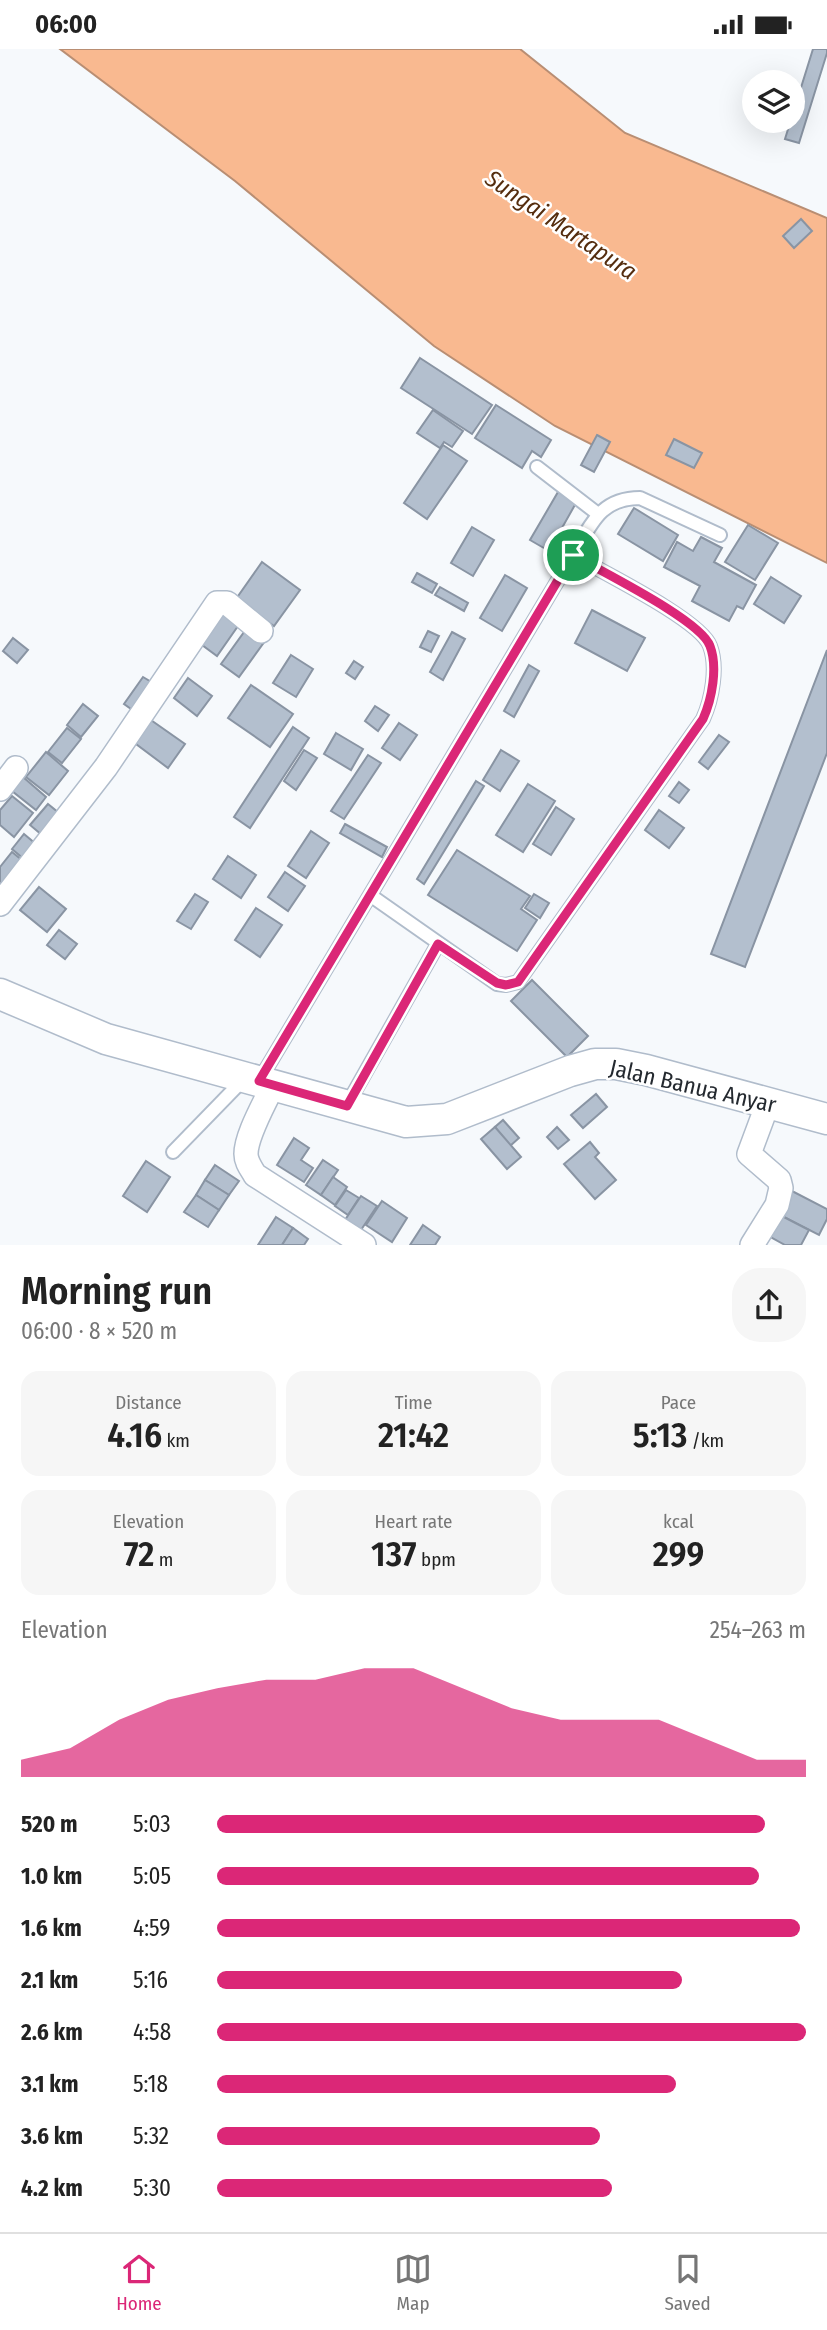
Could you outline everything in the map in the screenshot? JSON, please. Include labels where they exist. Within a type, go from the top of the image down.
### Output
[{"type":"street","points":[[0,904],[106,767],[217,603],[226,603],[261,631]]},
{"type":"street","points":[[0,789],[16,768]]},
{"type":"street","name":"Jalan Banua Anyar","points":[[0,994],[106,1039],[406,1122],[447,1119],[570,1071],[595,1064],[646,1070],[827,1119]]},
{"type":"street","points":[[259,1081],[246,1157],[249,1166],[255,1175],[364,1245]]},
{"type":"street","points":[[752,1245],[780,1195],[779,1179],[749,1154],[768,1103]]},
{"type":"lane","points":[[537,467],[598,514]]},
{"type":"lane","points":[[173,1152],[259,1081],[598,514],[617,500],[640,498],[720,535]]},
{"type":"lane","points":[[370,895],[497,983],[506,985],[518,982],[698,727],[707,711],[712,691],[713,662],[711,647],[706,639],[684,619],[573,555]]},
{"type":"lane","points":[[347,1106],[438,944]]},
{"type":"water","name":"Sungai Martapura","points":[[60,49],[520,49],[625,133],[827,218],[827,563],[555,426],[434,346],[235,181]]},
{"type":"building","points":[[813,49],[827,49],[805,124],[805,75]]},
{"type":"building","points":[[787,133],[802,133],[799,143],[785,139]]},
{"type":"building","points":[[801,219],[812,231],[794,248],[783,236]]},
{"type":"building","points":[[420,358],[492,405],[472,434],[401,388]]},
{"type":"building","points":[[496,405],[551,440],[541,457],[532,451],[522,468],[475,438]]},
{"type":"building","points":[[433,410],[463,431],[452,447],[444,442],[440,448],[417,433]]},
{"type":"building","points":[[597,435],[610,442],[594,472],[581,465]]},
{"type":"building","points":[[674,439],[702,453],[694,468],[666,455]]},
{"type":"building","points":[[443,445],[467,461],[427,519],[404,503]]},
{"type":"building","points":[[558,492],[576,503],[549,551],[530,540]]},
{"type":"building","points":[[634,508],[678,535],[663,561],[618,534]]},
{"type":"building","points":[[748,525],[778,543],[755,580],[725,562]]},
{"type":"building","points":[[472,527],[494,540],[473,576],[451,563]]},
{"type":"building","points":[[701,537],[722,548],[714,562],[756,585],[743,609],[737,606],[729,621],[692,601],[700,586],[664,567],[677,542],[693,551]]},
{"type":"building","points":[[262,562],[300,590],[274,626],[236,599]]},
{"type":"building","points":[[417,573],[437,584],[432,593],[412,582]]},
{"type":"building","points":[[505,575],[527,588],[502,631],[480,618]]},
{"type":"building","points":[[771,577],[801,596],[784,623],[754,604]]},
{"type":"building","points":[[440,587],[468,603],[464,611],[435,595]]},
{"type":"building","points":[[592,610],[645,638],[627,671],[575,643]]},
{"type":"building","points":[[220,612],[238,626],[217,656],[198,642]]},
{"type":"building","points":[[247,628],[265,641],[239,677],[221,664]]},
{"type":"building","points":[[428,631],[439,636],[431,652],[420,647]]},
{"type":"building","points":[[452,632],[465,639],[443,680],[430,672]]},
{"type":"building","points":[[13,638],[28,650],[17,663],[3,651]]},
{"type":"building","points":[[827,650],[827,753],[745,967],[711,954]]},
{"type":"building","points":[[291,655],[313,669],[296,697],[273,683]]},
{"type":"building","points":[[354,661],[363,667],[355,679],[346,673]]},
{"type":"building","points":[[529,665],[539,671],[514,717],[504,711]]},
{"type":"building","points":[[143,677],[153,683],[134,711],[124,704]]},
{"type":"building","points":[[188,678],[212,696],[197,716],[174,698]]},
{"type":"building","points":[[251,685],[293,714],[270,747],[228,718]]},
{"type":"building","points":[[83,704],[98,716],[81,737],[67,725]]},
{"type":"building","points":[[375,706],[389,715],[378,731],[365,721]]},
{"type":"building","points":[[148,718],[185,744],[168,768],[132,741]]},
{"type":"building","points":[[399,723],[417,735],[400,760],[382,748]]},
{"type":"building","points":[[293,727],[309,738],[250,828],[234,817]]},
{"type":"building","points":[[67,728],[81,739],[62,763],[48,752]]},
{"type":"building","points":[[336,733],[363,749],[351,770],[324,754]]},
{"type":"building","points":[[719,735],[729,742],[708,769],[699,762]]},
{"type":"building","points":[[304,750],[317,758],[296,790],[284,781]]},
{"type":"building","points":[[501,750],[519,761],[500,791],[483,780]]},
{"type":"building","points":[[46,752],[68,771],[49,795],[26,777]]},
{"type":"building","points":[[368,755],[381,763],[344,819],[331,811]]},
{"type":"building","points":[[23,777],[46,797],[36,810],[12,791]]},
{"type":"building","points":[[476,781],[484,786],[424,884],[417,879]]},
{"type":"building","points":[[679,782],[689,790],[679,803],[669,796]]},
{"type":"building","points":[[528,784],[555,801],[523,852],[496,835]]},
{"type":"building","points":[[12,796],[33,813],[14,837],[0,825],[0,810]]},
{"type":"building","points":[[48,804],[59,813],[42,835],[30,825]]},
{"type":"building","points":[[556,807],[574,819],[551,855],[533,844]]},
{"type":"building","points":[[659,810],[684,828],[669,848],[645,830]]},
{"type":"building","points":[[345,824],[387,847],[382,857],[340,833]]},
{"type":"building","points":[[311,831],[329,843],[306,878],[288,866]]},
{"type":"building","points":[[24,834],[37,845],[25,860],[12,849]]},
{"type":"building","points":[[457,850],[530,896],[521,909],[537,920],[517,951],[428,895]]},
{"type":"building","points":[[12,852],[23,861],[0,890],[0,867]]},
{"type":"building","points":[[228,856],[256,875],[241,898],[213,879]]},
{"type":"building","points":[[285,872],[305,886],[288,911],[268,897]]},
{"type":"building","points":[[39,887],[66,909],[47,932],[20,910]]},
{"type":"building","points":[[195,894],[208,902],[191,929],[177,921]]},
{"type":"building","points":[[534,894],[549,903],[540,918],[525,908]]},
{"type":"building","points":[[256,908],[282,925],[260,957],[235,940]]},
{"type":"building","points":[[59,930],[77,944],[65,959],[47,945]]},
{"type":"building","points":[[532,980],[588,1036],[567,1057],[511,1001]]},
{"type":"building","points":[[596,1094],[607,1107],[583,1128],[571,1115]]},
{"type":"building","points":[[503,1120],[519,1138],[510,1146],[495,1127]]},
{"type":"building","points":[[495,1127],[521,1157],[507,1169],[481,1139]]},
{"type":"building","points":[[557,1127],[569,1140],[558,1149],[547,1137]]},
{"type":"building","points":[[294,1138],[309,1148],[301,1160],[313,1168],[304,1182],[277,1165]]},
{"type":"building","points":[[590,1142],[599,1153],[595,1157],[616,1180],[595,1199],[564,1164]]},
{"type":"building","points":[[323,1160],[338,1170],[321,1195],[306,1185]]},
{"type":"building","points":[[146,1161],[170,1177],[147,1212],[123,1196]]},
{"type":"building","points":[[215,1165],[239,1181],[229,1195],[205,1180]]},
{"type":"building","points":[[333,1177],[347,1187],[335,1205],[321,1195]]},
{"type":"building","points":[[205,1180],[229,1195],[219,1210],[196,1195]]},
{"type":"building","points":[[346,1190],[359,1198],[348,1215],[335,1206]]},
{"type":"building","points":[[790,1190],[827,1209],[827,1219],[819,1235],[778,1214]]},
{"type":"building","points":[[196,1195],[219,1210],[208,1227],[184,1212]]},
{"type":"building","points":[[361,1196],[377,1206],[361,1230],[345,1220]]},
{"type":"building","points":[[382,1201],[407,1218],[392,1242],[366,1225]]},
{"type":"building","points":[[778,1214],[809,1230],[801,1245],[785,1245],[767,1235]]},
{"type":"building","points":[[276,1217],[293,1228],[282,1245],[258,1245]]},
{"type":"building","points":[[423,1225],[440,1237],[435,1245],[410,1245]]},
{"type":"building","points":[[293,1228],[308,1239],[304,1245],[282,1245]]},
{"type":"route","points":[[573,555],[700,631],[711,647],[713,662],[712,691],[703,719],[518,982],[506,985],[497,983],[438,944],[347,1106],[259,1081],[333,957],[573,555]]}]
